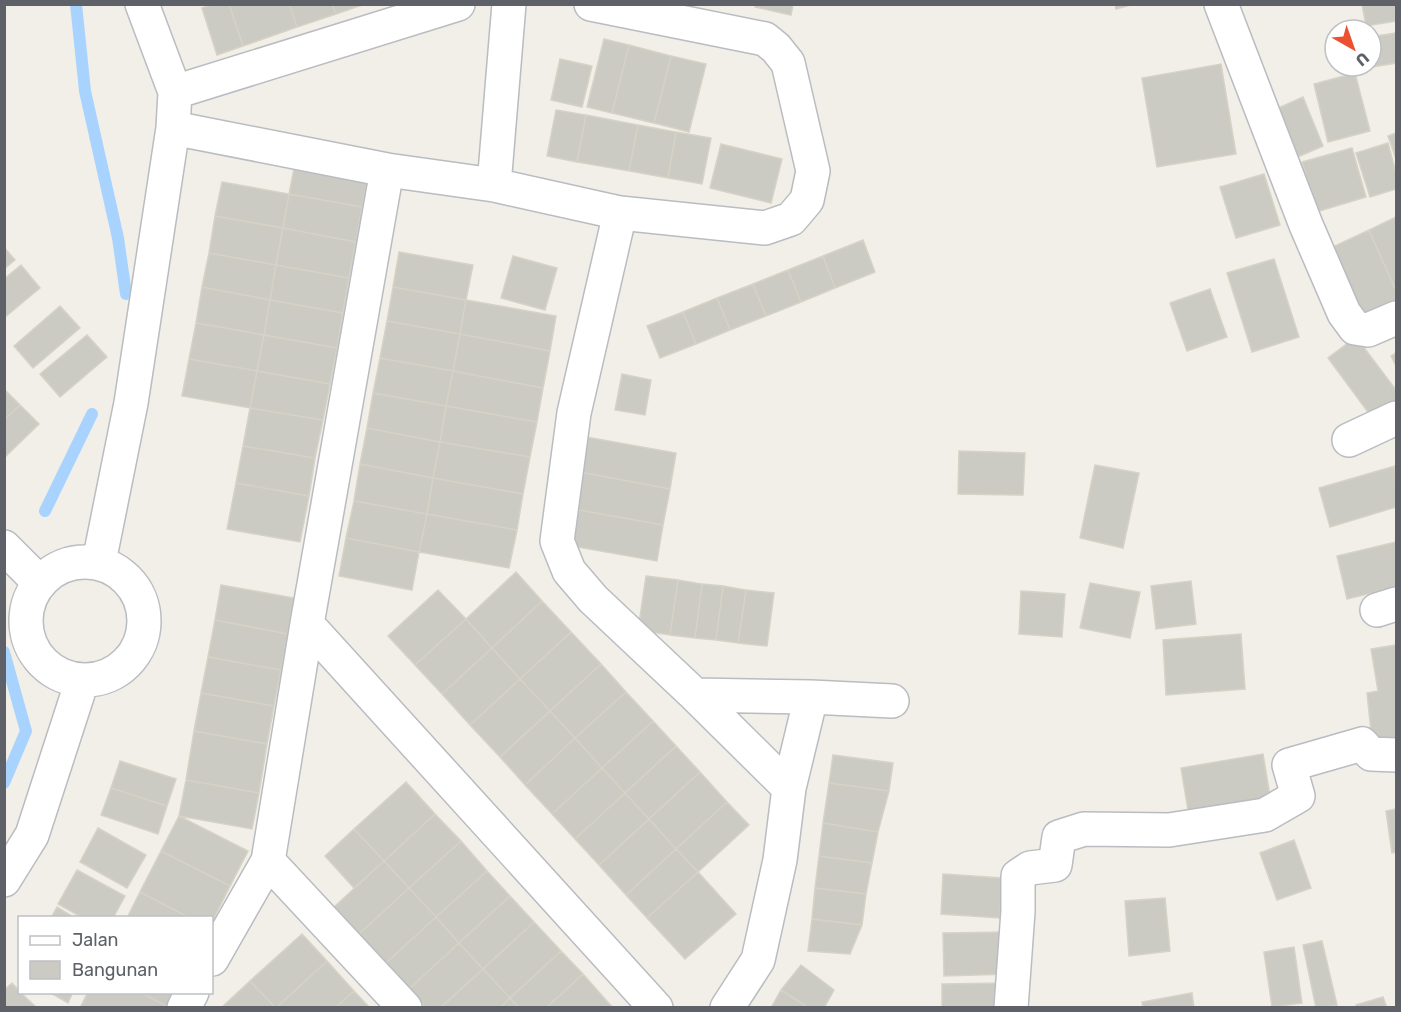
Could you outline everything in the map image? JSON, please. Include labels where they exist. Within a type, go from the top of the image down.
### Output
[{"type":"street","points":[[99,562],[131,403],[173,128],[175,92],[142,4]]},
{"type":"street","points":[[175,92],[458,4]]},
{"type":"street","points":[[494,185],[508,4]]},
{"type":"street","points":[[173,128],[387,170],[494,185],[620,213],[765,228],[791,219],[807,200],[813,171],[788,63],[776,48],[765,39],[591,4]]},
{"type":"street","points":[[1221,4],[1306,225],[1344,314],[1355,328],[1368,330],[1396,318]]},
{"type":"street","points":[[213,957],[268,861],[387,170]]},
{"type":"street","points":[[620,213],[574,413],[557,540],[569,571],[593,600],[695,695],[789,788]]},
{"type":"street","points":[[1348,440],[1396,418]]},
{"type":"street","points":[[4,547],[39,582]]},
{"type":"street","points":[[99,562],[124,576],[141,600],[144,629],[133,656],[111,674],[82,681],[51,671],[30,645],[25,613],[39,582],[66,564],[99,562]]},
{"type":"street","points":[[307,624],[656,1008]]},
{"type":"street","points":[[4,880],[32,835],[82,681]]},
{"type":"street","points":[[695,695],[892,701]]},
{"type":"street","points":[[727,1008],[758,960],[780,860],[789,788],[811,697]]},
{"type":"street","points":[[1011,1008],[1018,911],[1018,876],[1030,868],[1054,865],[1059,837],[1084,829],[1169,830],[1265,815],[1298,796],[1289,765],[1362,744],[1371,754],[1396,755]]},
{"type":"street","points":[[268,861],[405,1008]]},
{"type":"street","points":[[184,1008],[191,994]]},
{"type":"building","points":[[214,4],[229,4],[243,46],[217,55],[202,8]]},
{"type":"building","points":[[229,4],[289,4],[297,27],[243,46]]},
{"type":"building","points":[[289,4],[332,4],[336,14],[297,27]]},
{"type":"building","points":[[332,4],[365,4],[336,14]]},
{"type":"building","points":[[756,4],[793,4],[791,15],[755,7]]},
{"type":"building","points":[[1115,4],[1134,4],[1116,9]]},
{"type":"building","points":[[1362,4],[1396,4],[1396,21],[1383,23],[1383,18],[1365,18]]},
{"type":"building","points":[[1396,33],[1396,63],[1383,65],[1383,35]]},
{"type":"building","points":[[604,39],[629,45],[612,113],[587,107]]},
{"type":"building","points":[[629,45],[671,56],[654,123],[612,113]]},
{"type":"building","points":[[671,56],[706,64],[689,132],[654,123]]},
{"type":"building","points":[[560,59],[592,66],[582,107],[551,100]]},
{"type":"building","points":[[1221,64],[1236,154],[1157,167],[1142,78]]},
{"type":"building","points":[[1336,78],[1356,78],[1370,131],[1328,142],[1314,84]]},
{"type":"building","points":[[1303,97],[1323,146],[1293,159],[1272,111]]},
{"type":"building","points":[[556,110],[586,115],[577,162],[547,156]]},
{"type":"building","points":[[586,115],[638,125],[629,171],[577,162]]},
{"type":"building","points":[[638,125],[676,132],[668,178],[629,171]]},
{"type":"building","points":[[676,132],[711,138],[702,184],[668,178]]},
{"type":"building","points":[[1396,133],[1396,159],[1388,136]]},
{"type":"building","points":[[1388,143],[1396,173],[1396,189],[1370,197],[1356,153]]},
{"type":"building","points":[[721,144],[782,159],[771,203],[710,188]]},
{"type":"building","points":[[1352,148],[1366,197],[1316,212],[1302,162]]},
{"type":"building","points":[[295,164],[368,178],[362,207],[289,194]]},
{"type":"building","points":[[1264,174],[1280,225],[1236,238],[1220,187]]},
{"type":"building","points":[[222,182],[289,194],[283,228],[215,216]]},
{"type":"building","points":[[289,194],[362,207],[356,242],[283,228]]},
{"type":"building","points":[[215,216],[283,228],[276,265],[209,253]]},
{"type":"building","points":[[1396,217],[1396,291],[1369,230]]},
{"type":"building","points":[[283,228],[356,242],[349,278],[276,265]]},
{"type":"building","points":[[1369,230],[1396,291],[1396,303],[1356,321],[1324,251]]},
{"type":"building","points":[[863,240],[875,272],[835,288],[823,256]]},
{"type":"building","points":[[4,247],[15,260],[4,269]]},
{"type":"building","points":[[399,252],[473,265],[466,300],[393,287]]},
{"type":"building","points":[[209,253],[276,265],[270,300],[202,287]]},
{"type":"building","points":[[513,256],[557,268],[545,310],[501,298]]},
{"type":"building","points":[[823,256],[835,288],[801,302],[788,270]]},
{"type":"building","points":[[1274,259],[1299,337],[1252,352],[1227,273]]},
{"type":"building","points":[[21,265],[40,288],[4,318],[4,279]]},
{"type":"building","points":[[276,265],[349,278],[343,313],[270,300]]},
{"type":"building","points":[[788,270],[801,302],[766,316],[753,284]]},
{"type":"building","points":[[753,284],[766,316],[730,330],[717,298]]},
{"type":"building","points":[[202,287],[270,300],[264,335],[196,323]]},
{"type":"building","points":[[393,287],[466,300],[460,334],[387,321]]},
{"type":"building","points":[[1210,289],[1227,337],[1187,351],[1170,303]]},
{"type":"building","points":[[717,298],[730,330],[696,344],[683,312]]},
{"type":"building","points":[[270,300],[343,313],[337,348],[264,335]]},
{"type":"building","points":[[466,300],[556,316],[550,351],[460,334]]},
{"type":"building","points":[[60,306],[80,328],[33,368],[14,346]]},
{"type":"building","points":[[683,312],[696,344],[660,358],[647,326]]},
{"type":"building","points":[[387,321],[460,334],[453,371],[380,358]]},
{"type":"building","points":[[196,323],[264,335],[257,371],[189,359]]},
{"type":"building","points":[[460,334],[550,351],[543,388],[453,371]]},
{"type":"building","points":[[87,335],[107,357],[60,397],[40,374]]},
{"type":"building","points":[[264,335],[337,348],[330,384],[257,371]]},
{"type":"building","points":[[1356,337],[1396,390],[1396,400],[1373,419],[1328,358]]},
{"type":"building","points":[[1396,353],[1396,366],[1391,356]]},
{"type":"building","points":[[380,358],[453,371],[446,406],[373,393]]},
{"type":"building","points":[[189,359],[257,371],[250,408],[182,396]]},
{"type":"building","points":[[257,371],[330,384],[323,420],[250,408]]},
{"type":"building","points":[[453,371],[543,388],[537,422],[446,406]]},
{"type":"building","points":[[622,374],[651,380],[645,415],[615,410]]},
{"type":"building","points":[[4,389],[20,405],[4,420]]},
{"type":"building","points":[[373,393],[446,406],[440,442],[367,428]]},
{"type":"building","points":[[20,405],[39,424],[4,458],[4,420]]},
{"type":"building","points":[[446,406],[537,422],[530,457],[440,442]]},
{"type":"building","points":[[250,408],[323,420],[315,458],[243,446]]},
{"type":"building","points":[[367,428],[440,442],[433,478],[360,464]]},
{"type":"building","points":[[586,437],[676,453],[670,489],[580,472]]},
{"type":"building","points":[[440,442],[530,457],[523,494],[433,478]]},
{"type":"building","points":[[243,446],[315,458],[309,496],[236,483]]},
{"type":"building","points":[[959,451],[1025,453],[1023,495],[958,494]]},
{"type":"building","points":[[360,464],[433,478],[427,514],[354,501]]},
{"type":"building","points":[[1095,465],[1139,473],[1123,548],[1080,538]]},
{"type":"building","points":[[1395,466],[1396,507],[1330,527],[1319,488]]},
{"type":"building","points":[[580,472],[670,489],[663,525],[573,509]]},
{"type":"building","points":[[433,478],[523,494],[517,530],[427,514]]},
{"type":"building","points":[[236,483],[309,496],[300,542],[227,529]]},
{"type":"building","points":[[354,501],[427,514],[419,552],[346,538]]},
{"type":"building","points":[[573,509],[663,525],[657,561],[566,545]]},
{"type":"building","points":[[427,514],[517,530],[509,568],[419,552]]},
{"type":"building","points":[[346,538],[419,552],[412,590],[339,576]]},
{"type":"building","points":[[1396,542],[1396,587],[1347,599],[1337,556]]},
{"type":"building","points":[[516,572],[542,601],[492,648],[466,619]]},
{"type":"building","points":[[646,576],[678,580],[670,635],[638,630]]},
{"type":"building","points":[[678,580],[702,584],[695,638],[670,635]]},
{"type":"building","points":[[1191,581],[1196,624],[1156,629],[1151,586]]},
{"type":"building","points":[[1090,583],[1140,592],[1130,638],[1080,628]]},
{"type":"building","points":[[702,584],[723,586],[716,640],[695,638]]},
{"type":"building","points":[[221,585],[294,598],[288,634],[215,620]]},
{"type":"building","points":[[723,586],[746,590],[738,643],[716,640]]},
{"type":"building","points":[[438,590],[466,619],[415,665],[388,636]]},
{"type":"building","points":[[746,590],[774,593],[767,646],[738,643]]},
{"type":"building","points":[[1021,591],[1065,594],[1062,637],[1019,634]]},
{"type":"building","points":[[542,601],[571,632],[520,679],[492,648]]},
{"type":"building","points":[[466,619],[492,648],[442,694],[415,665]]},
{"type":"building","points":[[215,620],[288,634],[281,670],[208,657]]},
{"type":"building","points":[[571,632],[601,664],[550,711],[520,679]]},
{"type":"building","points":[[1241,634],[1245,689],[1166,695],[1163,640]]},
{"type":"building","points":[[1396,645],[1396,739],[1372,741],[1367,693],[1378,691],[1371,649]]},
{"type":"building","points":[[492,648],[520,679],[470,725],[442,694]]},
{"type":"building","points":[[208,657],[281,670],[274,706],[201,693]]},
{"type":"building","points":[[601,664],[626,692],[575,738],[550,711]]},
{"type":"building","points":[[520,679],[550,711],[500,757],[470,725]]},
{"type":"building","points":[[626,692],[653,721],[602,768],[575,738]]},
{"type":"building","points":[[201,693],[274,706],[267,744],[194,731]]},
{"type":"building","points":[[550,711],[575,738],[525,785],[500,757]]},
{"type":"building","points":[[653,721],[676,746],[625,793],[602,768]]},
{"type":"building","points":[[194,731],[267,744],[259,793],[186,780]]},
{"type":"building","points":[[575,738],[602,768],[552,814],[525,785]]},
{"type":"building","points":[[676,746],[700,772],[649,819],[625,793]]},
{"type":"building","points":[[1263,754],[1271,802],[1189,816],[1181,768]]},
{"type":"building","points":[[833,755],[893,763],[889,791],[829,783]]},
{"type":"building","points":[[120,761],[176,779],[167,806],[111,788]]},
{"type":"building","points":[[602,768],[625,793],[575,839],[552,814]]},
{"type":"building","points":[[700,772],[727,802],[676,849],[649,819]]},
{"type":"building","points":[[186,780],[259,793],[252,829],[179,816]]},
{"type":"building","points":[[406,782],[435,814],[384,861],[354,829]]},
{"type":"building","points":[[829,783],[889,791],[878,832],[823,823]]},
{"type":"building","points":[[111,788],[167,806],[158,834],[101,815]]},
{"type":"building","points":[[625,793],[649,819],[599,865],[575,839]]},
{"type":"building","points":[[727,802],[749,825],[698,872],[676,849]]},
{"type":"building","points":[[1396,809],[1396,852],[1392,853],[1386,811]]},
{"type":"building","points":[[435,814],[461,841],[409,888],[384,861]]},
{"type":"building","points":[[179,816],[248,851],[230,886],[161,851]]},
{"type":"building","points":[[649,819],[676,849],[626,895],[599,865]]},
{"type":"building","points":[[823,823],[878,832],[872,863],[819,856]]},
{"type":"building","points":[[98,828],[146,855],[127,888],[80,862]]},
{"type":"building","points":[[354,829],[384,861],[354,888],[325,856]]},
{"type":"building","points":[[1294,840],[1311,888],[1277,900],[1260,853]]},
{"type":"building","points":[[461,841],[487,871],[436,917],[409,888]]},
{"type":"building","points":[[676,849],[698,872],[647,918],[626,895]]},
{"type":"building","points":[[161,851],[230,886],[213,920],[213,916],[186,916],[140,892]]},
{"type":"building","points":[[819,856],[872,863],[866,894],[815,888]]},
{"type":"building","points":[[384,861],[409,888],[359,934],[334,907]]},
{"type":"building","points":[[77,870],[125,896],[114,916],[79,916],[58,904]]},
{"type":"building","points":[[487,871],[510,896],[459,943],[436,917]]},
{"type":"building","points":[[698,872],[736,914],[685,959],[647,918]]},
{"type":"building","points":[[943,874],[1002,878],[1000,918],[941,914]]},
{"type":"building","points":[[409,888],[436,917],[386,963],[359,934]]},
{"type":"building","points":[[815,888],[866,894],[862,925],[812,919]]},
{"type":"building","points":[[140,892],[186,916],[128,916]]},
{"type":"building","points":[[510,896],[534,922],[483,969],[459,943]]},
{"type":"building","points":[[1165,898],[1170,951],[1129,956],[1125,901]]},
{"type":"building","points":[[57,907],[72,916],[52,916]]},
{"type":"building","points":[[436,917],[459,943],[409,989],[386,963]]},
{"type":"building","points":[[812,919],[862,925],[850,954],[808,951]]},
{"type":"building","points":[[534,922],[561,951],[510,998],[483,969]]},
{"type":"building","points":[[1008,932],[1009,974],[944,976],[943,933]]},
{"type":"building","points":[[302,934],[327,961],[276,1008],[250,981]]},
{"type":"building","points":[[1322,941],[1337,1005],[1316,1008],[1303,945]]},
{"type":"building","points":[[459,943],[483,969],[440,1008],[426,1008],[409,989]]},
{"type":"building","points":[[1294,947],[1302,1003],[1272,1007],[1264,952]]},
{"type":"building","points":[[561,951],[583,974],[546,1008],[519,1008],[510,998]]},
{"type":"building","points":[[327,961],[354,991],[335,1008],[276,1008]]},
{"type":"building","points":[[801,965],[834,990],[824,1008],[809,1008],[781,990]]},
{"type":"building","points":[[483,969],[510,998],[500,1008],[440,1008]]},
{"type":"building","points":[[583,974],[613,1008],[546,1008]]},
{"type":"building","points":[[250,981],[276,1008],[221,1008]]},
{"type":"building","points":[[12,983],[18,990],[18,994],[22,994],[37,1008],[4,1008],[4,990]]},
{"type":"building","points":[[1004,983],[1004,1008],[942,1008],[942,984]]},
{"type":"building","points":[[781,990],[809,1008],[771,1008]]},
{"type":"building","points":[[354,991],[370,1008],[335,1008]]},
{"type":"building","points":[[1192,993],[1194,1008],[1143,1008],[1142,1002]]},
{"type":"building","points":[[52,994],[72,994],[68,1003]]},
{"type":"building","points":[[87,994],[144,994],[168,1007],[84,1008],[81,1006]]},
{"type":"building","points":[[144,994],[174,994],[168,1007]]},
{"type":"building","points":[[1383,997],[1387,1008],[1357,1008],[1356,1005]]},
{"type":"building","points":[[510,998],[519,1008],[500,1008]]},
{"type":"waterway","points":[[76,4],[85,91],[118,238],[126,294]]},
{"type":"waterway","points":[[45,511],[92,414]]},
{"type":"waterway","points":[[4,652],[26,731],[4,783]]}]
